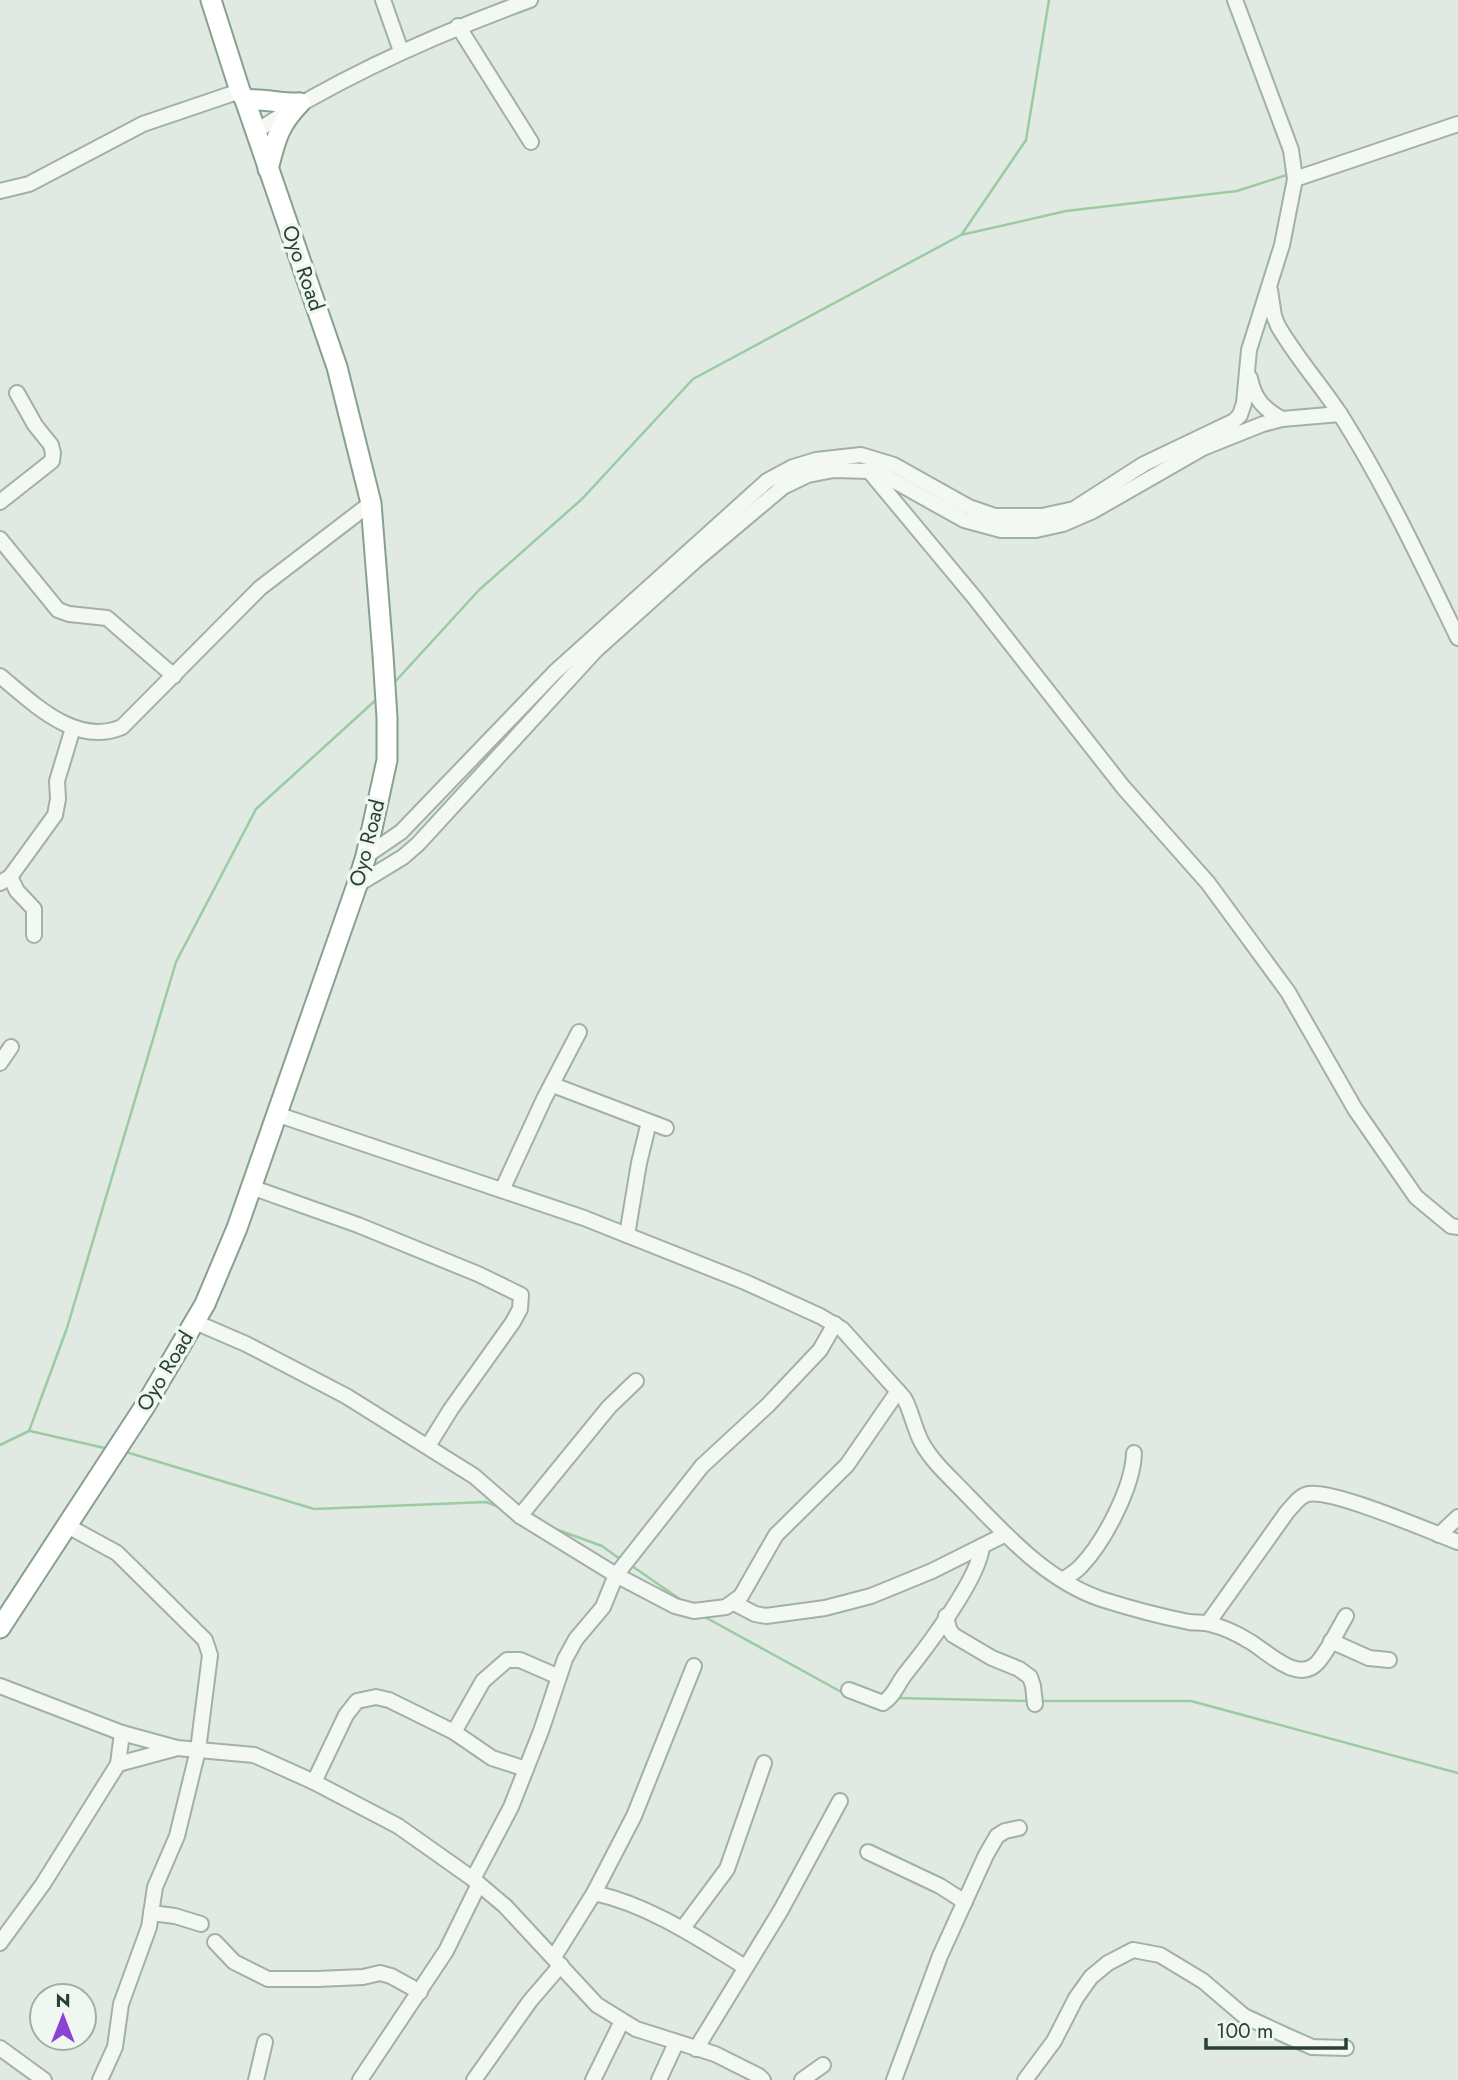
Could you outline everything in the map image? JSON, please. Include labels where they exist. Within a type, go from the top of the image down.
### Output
[{"type":"highway","name":"Oyo Road","points":[[0,1628],[145,1406],[210,1292],[251,1187],[357,885],[387,760],[383,655],[371,503],[337,367],[211,0]]},
{"type":"highway","points":[[242,96],[278,104],[300,103]]},
{"type":"highway","points":[[268,169],[277,133],[285,119],[300,103]]},
{"type":"street","points":[[383,0],[401,51]]},
{"type":"street","points":[[255,132],[300,103],[401,51],[458,26],[530,0]]},
{"type":"street","points":[[366,856],[401,832],[555,672],[767,481],[793,467],[816,460],[861,455],[894,465],[969,507],[995,516],[1042,516],[1074,509],[1144,464],[1234,421],[1240,415],[1244,403],[1250,350],[1282,245],[1295,179],[1291,150],[1235,0]]},
{"type":"street","points":[[458,26],[531,142]]},
{"type":"street","points":[[0,191],[29,184],[144,124],[242,96]]},
{"type":"street","points":[[1295,179],[1458,124]]},
{"type":"street","points":[[1269,286],[1278,326],[1340,414],[1411,542],[1458,638]]},
{"type":"street","points":[[1256,325],[1278,326]]},
{"type":"street","points":[[1249,370],[1258,400],[1268,411],[1282,419]]},
{"type":"street","points":[[0,502],[52,461],[51,444],[35,425],[17,393]]},
{"type":"street","points":[[357,885],[403,857],[418,844],[596,650],[783,487],[808,475],[834,470],[869,471],[889,478],[964,520],[1000,530],[1036,530],[1063,524],[1093,511],[1203,448],[1262,424],[1282,419],[1340,414]]},
{"type":"street","points":[[861,455],[869,471],[974,597],[1124,788],[1208,883],[1288,992],[1355,1109],[1416,1197],[1451,1226],[1458,1227]]},
{"type":"street","points":[[0,676],[41,710],[72,728],[109,733],[122,727],[260,588],[371,503]]},
{"type":"street","points":[[0,539],[58,610],[69,614],[107,618],[174,676]]},
{"type":"street","points":[[34,935],[34,909],[5,880],[55,815],[57,781],[72,728]]},
{"type":"street","points":[[502,1190],[544,1098],[579,1032]]},
{"type":"street","points":[[0,1063],[11,1047]]},
{"type":"street","points":[[553,1085],[666,1128]]},
{"type":"street","points":[[276,1114],[627,1235],[745,1282],[835,1324],[898,1391],[911,1411],[920,1441],[936,1464],[1004,1535],[1024,1554],[1063,1580],[1098,1598],[1169,1618],[1208,1623],[1247,1639],[1284,1664],[1301,1670],[1318,1663],[1346,1616]]},
{"type":"street","points":[[627,1235],[649,1122]]},
{"type":"street","points":[[251,1187],[358,1226],[521,1295],[520,1309],[513,1322],[428,1446]]},
{"type":"street","points":[[194,1322],[246,1344],[346,1396],[474,1476],[520,1516],[622,1567],[675,1606],[694,1611],[726,1607],[741,1596],[776,1535],[847,1465],[898,1391]]},
{"type":"street","points":[[360,2080],[446,1951],[511,1807],[565,1659],[576,1639],[603,1607],[622,1567],[702,1466],[768,1405],[820,1350],[835,1324]]},
{"type":"street","points":[[520,1516],[609,1408],[636,1381]]},
{"type":"street","points":[[1063,1580],[1080,1567],[1098,1543],[1125,1493],[1134,1469],[1134,1453]]},
{"type":"street","points":[[1208,1623],[1287,1512],[1302,1497],[1321,1494],[1346,1501],[1458,1542]]},
{"type":"street","points":[[1439,1535],[1458,1517]]},
{"type":"street","points":[[66,1525],[117,1553],[205,1640],[210,1655],[198,1750],[177,1836],[155,1887],[149,1927],[121,2004],[116,2047],[100,2080]]},
{"type":"street","points":[[734,1602],[755,1614],[766,1616],[825,1608],[871,1596],[932,1571],[1004,1535]]},
{"type":"street","points":[[849,1690],[878,1703],[887,1701],[893,1695],[903,1675],[922,1654],[981,1559],[982,1546]]},
{"type":"street","points":[[946,1616],[948,1629],[953,1635],[1030,1677],[1035,1704]]},
{"type":"street","points":[[1331,1641],[1369,1658],[1389,1660]]},
{"type":"street","points":[[454,1732],[483,1681],[507,1660],[520,1660],[559,1677]]},
{"type":"street","points":[[474,2080],[557,1961],[594,1893],[634,1816],[694,1666]]},
{"type":"street","points":[[0,1686],[122,1733],[177,1748],[254,1755],[314,1782],[398,1826],[476,1882],[505,1906],[597,2005],[636,2029],[715,2054],[763,2080]]},
{"type":"street","points":[[314,1782],[346,1714],[357,1701],[376,1697],[389,1700],[454,1732],[492,1758],[526,1769]]},
{"type":"street","points":[[0,1943],[43,1884],[118,1764],[122,1733]]},
{"type":"street","points":[[118,1764],[177,1748]]},
{"type":"street","points":[[683,1928],[727,1869],[764,1763]]},
{"type":"street","points":[[696,2049],[781,1910],[840,1801]]},
{"type":"street","points":[[894,2080],[940,1956],[997,1836],[1019,1828]]},
{"type":"street","points":[[868,1852],[940,1886],[965,1902]]},
{"type":"street","points":[[594,1893],[614,1897],[683,1928],[745,1967]]},
{"type":"street","points":[[151,1913],[175,1916],[201,1924]]},
{"type":"street","points":[[215,1942],[234,1962],[268,1979],[363,1977],[380,1973],[391,1976],[419,1992]]},
{"type":"street","points":[[1025,2080],[1054,2041],[1076,1998],[1091,1977],[1108,1963],[1133,1950],[1160,1955],[1203,1981],[1244,2016],[1284,2035],[1312,2047],[1346,2048]]},
{"type":"street","points":[[593,2080],[622,2021]]},
{"type":"street","points":[[256,2080],[265,2042]]},
{"type":"street","points":[[659,2080],[676,2043]]},
{"type":"street","points":[[0,2048],[44,2080]]},
{"type":"street","points":[[802,2080],[823,2065]]},
{"type":"waterway","points":[[962,234],[1026,140],[1049,0]]},
{"type":"waterway","points":[[393,684],[479,590],[582,499],[693,379],[961,235],[1066,211],[1237,191],[1290,174]]},
{"type":"waterway","points":[[0,1445],[29,1431],[67,1328],[176,962],[256,809],[378,698]]},
{"type":"waterway","points":[[30,1431],[109,1449]]},
{"type":"waterway","points":[[126,1452],[314,1509],[486,1502],[502,1508]]},
{"type":"waterway","points":[[550,1527],[602,1546],[620,1559]]},
{"type":"waterway","points":[[629,1564],[684,1602]]},
{"type":"waterway","points":[[703,1616],[845,1694]]},
{"type":"waterway","points":[[897,1698],[1030,1701]]},
{"type":"waterway","points":[[1040,1701],[1191,1701],[1458,1773]]}]
